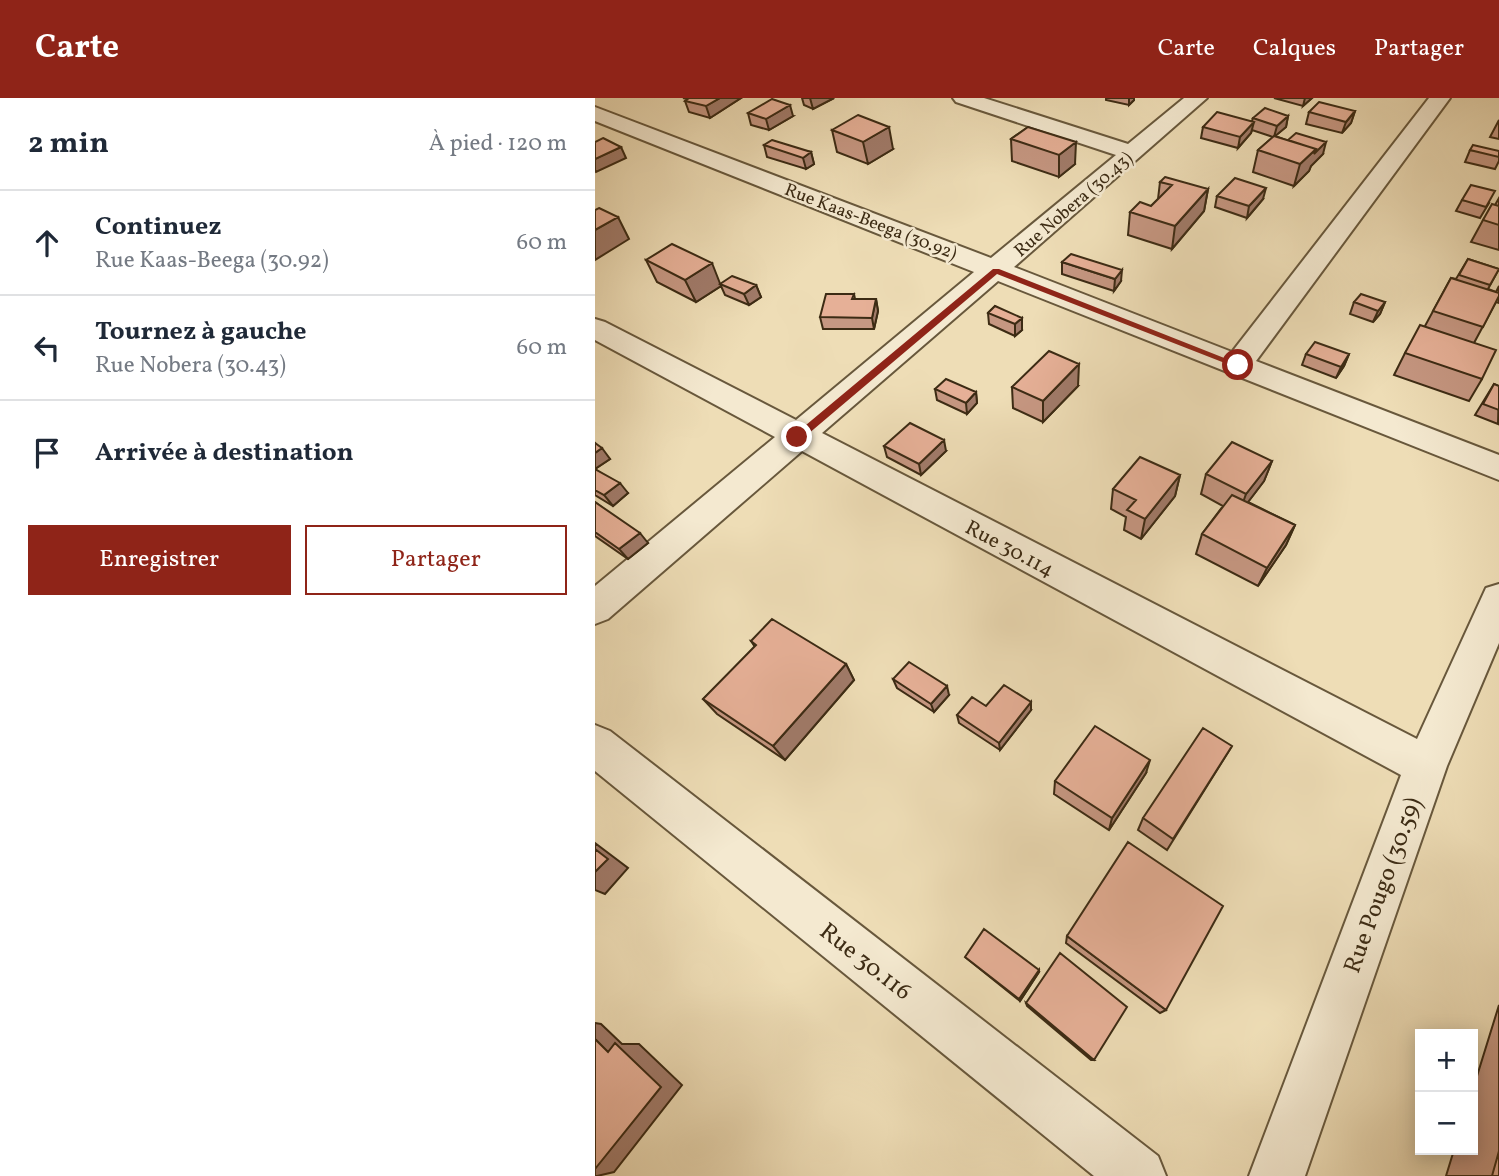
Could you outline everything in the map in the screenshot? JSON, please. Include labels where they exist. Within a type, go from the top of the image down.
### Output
[{"type":"street","points":[[963,98],[1133,153]]},
{"type":"street","name":"Rue Nobera (30.43)","points":[[595,608],[1197,98]]},
{"type":"street","points":[[1238,365],[1440,98]]},
{"type":"street","name":"Rue Kaas-Beega (30.92)","points":[[595,113],[1499,468]]},
{"type":"street","name":"Rue 30.114","points":[[595,328],[797,437],[1426,766]]},
{"type":"street","name":"Rue Pougo (30.59)","points":[[1277,1176],[1426,766],[1499,598]]},
{"type":"street","name":"Rue 30.116","points":[[595,745],[1138,1176]]},
{"type":"building","points":[[689,98],[720,98],[706,106],[685,101]]},
{"type":"building","points":[[772,99],[790,105],[766,119],[748,113]]},
{"type":"building","points":[[1319,102],[1355,111],[1346,122],[1309,112]]},
{"type":"building","points":[[1265,108],[1288,116],[1277,126],[1253,118]]},
{"type":"building","points":[[1217,112],[1254,122],[1240,137],[1203,127]]},
{"type":"building","points":[[858,115],[889,127],[863,142],[832,130]]},
{"type":"building","points":[[1028,127],[1076,142],[1059,155],[1011,139]]},
{"type":"building","points":[[1296,133],[1326,142],[1314,154],[1316,149],[1288,140]]},
{"type":"building","points":[[1274,136],[1316,149],[1300,164],[1258,150]]},
{"type":"building","points":[[603,138],[621,147],[595,159],[595,142]]},
{"type":"building","points":[[772,140],[811,152],[803,158],[764,145]]},
{"type":"building","points":[[1473,145],[1499,151],[1499,157],[1470,150]]},
{"type":"building","points":[[1165,177],[1208,189],[1175,226],[1130,212],[1140,202],[1151,206],[1172,185],[1160,182]]},
{"type":"building","points":[[1235,178],[1266,188],[1249,206],[1217,196]]},
{"type":"building","points":[[1471,185],[1495,191],[1486,207],[1462,200]]},
{"type":"building","points":[[1492,204],[1499,206],[1499,225],[1483,220]]},
{"type":"building","points":[[599,208],[618,217],[595,230],[595,210]]},
{"type":"building","points":[[672,244],[712,263],[685,280],[646,260]]},
{"type":"building","points":[[1071,254],[1122,270],[1115,279],[1062,262]]},
{"type":"building","points":[[1468,259],[1499,269],[1490,285],[1459,275]]},
{"type":"building","points":[[732,276],[756,285],[744,294],[720,284]]},
{"type":"building","points":[[1451,278],[1499,293],[1483,327],[1433,311]]},
{"type":"building","points":[[826,294],[854,294],[852,299],[876,299],[872,318],[820,317]]},
{"type":"building","points":[[1361,294],[1385,302],[1378,311],[1354,302]]},
{"type":"building","points":[[995,306],[1022,318],[1015,324],[988,313]]},
{"type":"building","points":[[1420,325],[1496,350],[1482,379],[1405,353]]},
{"type":"building","points":[[1315,342],[1349,354],[1341,367],[1306,354]]},
{"type":"building","points":[[1049,351],[1079,364],[1043,401],[1012,387]]},
{"type":"building","points":[[946,379],[976,392],[966,403],[935,389]]},
{"type":"building","points":[[1494,384],[1499,386],[1499,410],[1483,404]]},
{"type":"building","points":[[910,423],[944,440],[919,464],[884,446]]},
{"type":"building","points":[[1232,442],[1272,461],[1246,494],[1206,474]]},
{"type":"building","points":[[595,443],[602,448],[595,453]]},
{"type":"building","points":[[1140,457],[1180,475],[1145,519],[1127,510],[1136,500],[1113,489]]},
{"type":"building","points":[[595,469],[620,483],[604,495],[595,490]]},
{"type":"building","points":[[1232,495],[1295,525],[1267,568],[1202,534]]},
{"type":"building","points":[[595,502],[640,533],[619,549],[595,532]]},
{"type":"building","points":[[772,619],[846,664],[773,746],[703,699],[756,645],[751,641]]},
{"type":"building","points":[[909,662],[947,686],[931,704],[893,679]]},
{"type":"building","points":[[1004,685],[1031,702],[999,743],[957,715],[972,697],[986,706]]},
{"type":"building","points":[[1095,726],[1150,760],[1112,818],[1055,781]]},
{"type":"building","points":[[1203,728],[1232,746],[1173,839],[1143,818]]},
{"type":"building","points":[[1128,842],[1223,906],[1166,1010],[1067,936]]},
{"type":"building","points":[[595,849],[608,859],[595,872]]},
{"type":"building","points":[[984,929],[1039,970],[1019,999],[965,957]]},
{"type":"building","points":[[1060,953],[1127,1007],[1094,1060],[1026,1003]]},
{"type":"building","points":[[595,1039],[608,1052],[615,1043],[661,1087],[595,1169]]},
{"type":"building","points":[[1499,1151],[1499,1176],[1492,1176]]},
{"type":"route","points":[[797,437],[996,270],[1238,365]]}]
